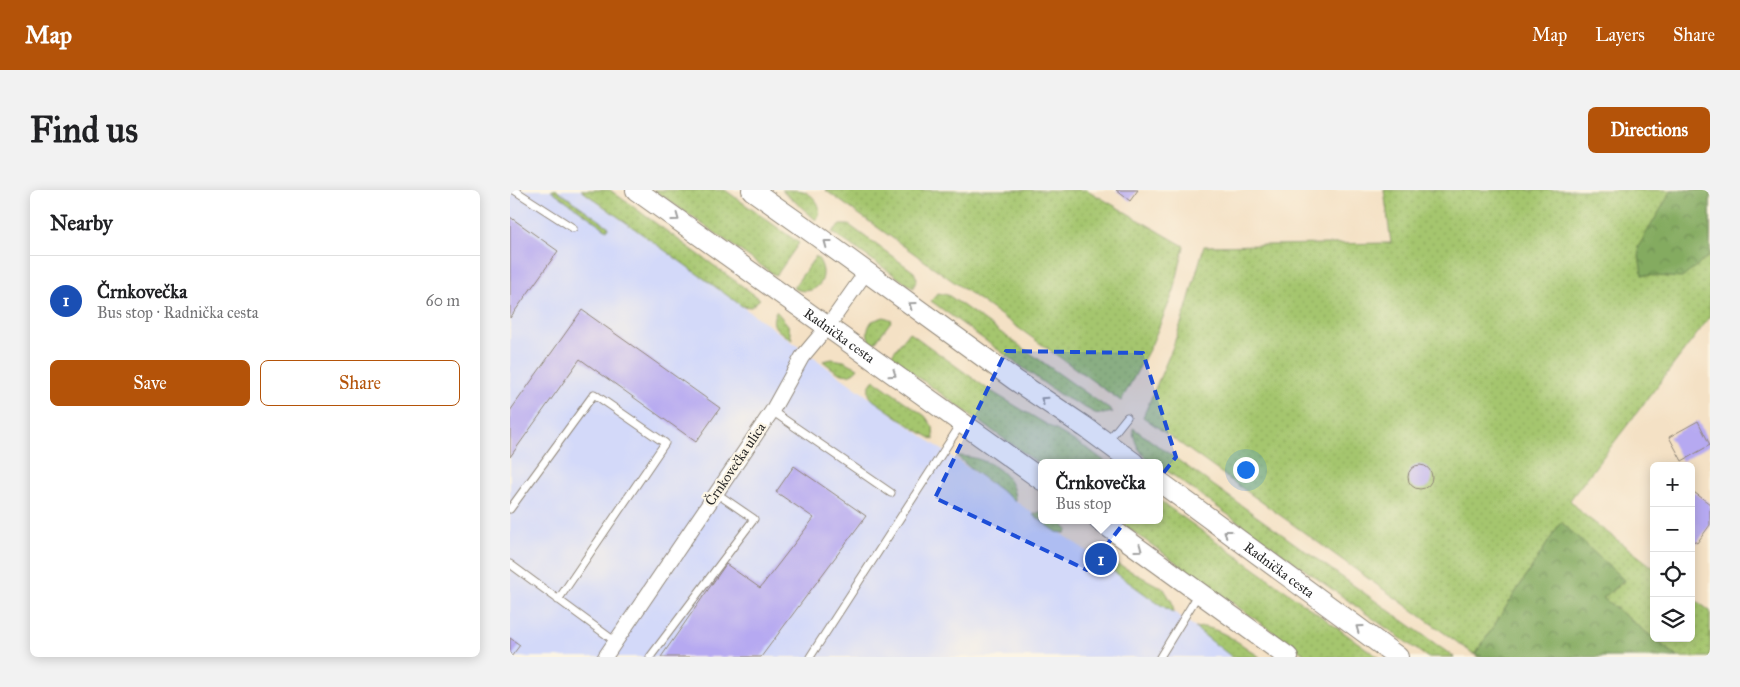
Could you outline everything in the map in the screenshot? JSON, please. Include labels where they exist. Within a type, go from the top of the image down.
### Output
[{"type":"main road","name":"Radnička cesta","points":[[636,190],[1038,477]]},
{"type":"main road","points":[[752,190],[1015,380],[1129,459]]},
{"type":"main road","name":"Radnička cesta","points":[[1163,484],[1398,657]]},
{"type":"main road","points":[[1105,524],[1288,657]]},
{"type":"street","name":"Črnkovečka ulica","points":[[605,657],[772,411],[802,357],[828,326],[866,272]]},
{"type":"lane","points":[[514,190],[573,228]]},
{"type":"lane","points":[[510,509],[594,394],[665,443],[558,600]]},
{"type":"lane","points":[[772,411],[891,493]]},
{"type":"lane","points":[[1107,443],[1127,417]]},
{"type":"lane","points":[[810,657],[963,422]]},
{"type":"lane","points":[[650,657],[754,519],[716,493]]},
{"type":"lane","points":[[510,564],[616,642]]},
{"type":"lane","points":[[1160,657],[1199,592]]},
{"type":"highlighted area","points":[[1006,351],[1143,353],[1176,457],[1087,570],[935,498]]},
{"type":"shaded area","points":[[510,190],[580,190],[1038,517],[1038,524],[1048,524],[1238,657],[510,657]]},
{"type":"green space","points":[[551,190],[557,190],[609,227],[607,230]]},
{"type":"green space","points":[[581,190],[610,190],[760,299],[751,307],[742,306]]},
{"type":"green space","points":[[654,190],[725,190],[799,243],[776,276]]},
{"type":"green space","points":[[782,190],[803,191],[815,199],[819,207],[819,216],[816,220]]},
{"type":"green space","points":[[825,190],[1087,190],[1184,246],[1174,291],[1151,346],[1121,401]]},
{"type":"green space","points":[[1384,190],[1710,190],[1710,317],[1570,500],[1583,514],[1650,565],[1650,635],[1603,598],[1624,581],[1561,522],[1475,655],[1143,417],[1172,349],[1186,309],[1204,246],[1391,243]]},
{"type":"green space","points":[[1672,190],[1710,190],[1710,255],[1682,278],[1642,275],[1638,247]]},
{"type":"green space","points":[[840,225],[849,225],[914,272],[917,279],[913,288],[832,232]]},
{"type":"green space","points":[[816,256],[823,271],[823,278],[820,284],[809,290],[802,291],[793,288]]},
{"type":"green space","points":[[938,293],[948,295],[1113,412],[1095,413],[1059,394],[931,301]]},
{"type":"green space","points":[[776,311],[788,325],[792,340],[774,325],[773,321]]},
{"type":"green space","points":[[884,317],[892,320],[873,345],[868,336],[869,327],[872,321]]},
{"type":"green space","points":[[909,332],[989,390],[1102,459],[1038,459],[1038,463],[890,357]]},
{"type":"green space","points":[[832,359],[844,361],[858,368],[849,374],[840,373],[823,361]]},
{"type":"green space","points":[[874,380],[925,416],[933,427],[934,440],[873,400],[869,395],[869,390]]},
{"type":"green space","points":[[1133,428],[1454,657],[1427,657],[1163,468],[1163,459],[1149,459],[1140,451],[1133,434]]},
{"type":"green space","points":[[957,456],[977,459],[996,467],[1010,481],[1014,490],[1015,501],[970,468]]},
{"type":"green space","points":[[1163,503],[1378,657],[1308,657],[1123,524],[1163,524]]},
{"type":"green space","points":[[1561,522],[1624,580],[1603,598],[1650,635],[1650,642],[1658,642],[1677,657],[1478,657],[1475,655]]},
{"type":"green space","points":[[1046,524],[1062,524],[1068,530],[1065,533],[1057,532]]},
{"type":"green space","points":[[1112,561],[1164,589],[1172,602],[1174,613],[1113,571],[1111,567]]},
{"type":"green space","points":[[1695,600],[1710,611],[1710,657],[1677,657],[1658,642],[1695,642]]},
{"type":"green space","points":[[1204,627],[1219,631],[1260,657],[1232,657],[1195,628]]},
{"type":"building","points":[[1116,190],[1138,190],[1130,201]]},
{"type":"building","points":[[510,217],[558,251],[510,318]]},
{"type":"building","points":[[582,310],[720,408],[696,442],[580,359],[510,457],[510,411]]},
{"type":"building","points":[[1698,421],[1710,445],[1682,461],[1669,437]]},
{"type":"building","points":[[1420,465],[1425,466],[1431,472],[1431,482],[1425,488],[1420,489],[1415,488],[1409,482],[1408,477],[1409,472],[1415,466]]},
{"type":"building","points":[[794,466],[866,516],[761,657],[661,657],[726,564],[760,588],[814,518],[776,492]]},
{"type":"building","points":[[1695,493],[1710,504],[1710,525],[1697,543],[1695,542]]},
{"type":"building","points":[[510,638],[520,645],[511,657],[510,657]]},
{"type":"place","name":"Črnkovečka","points":[[1101,559]]}]
